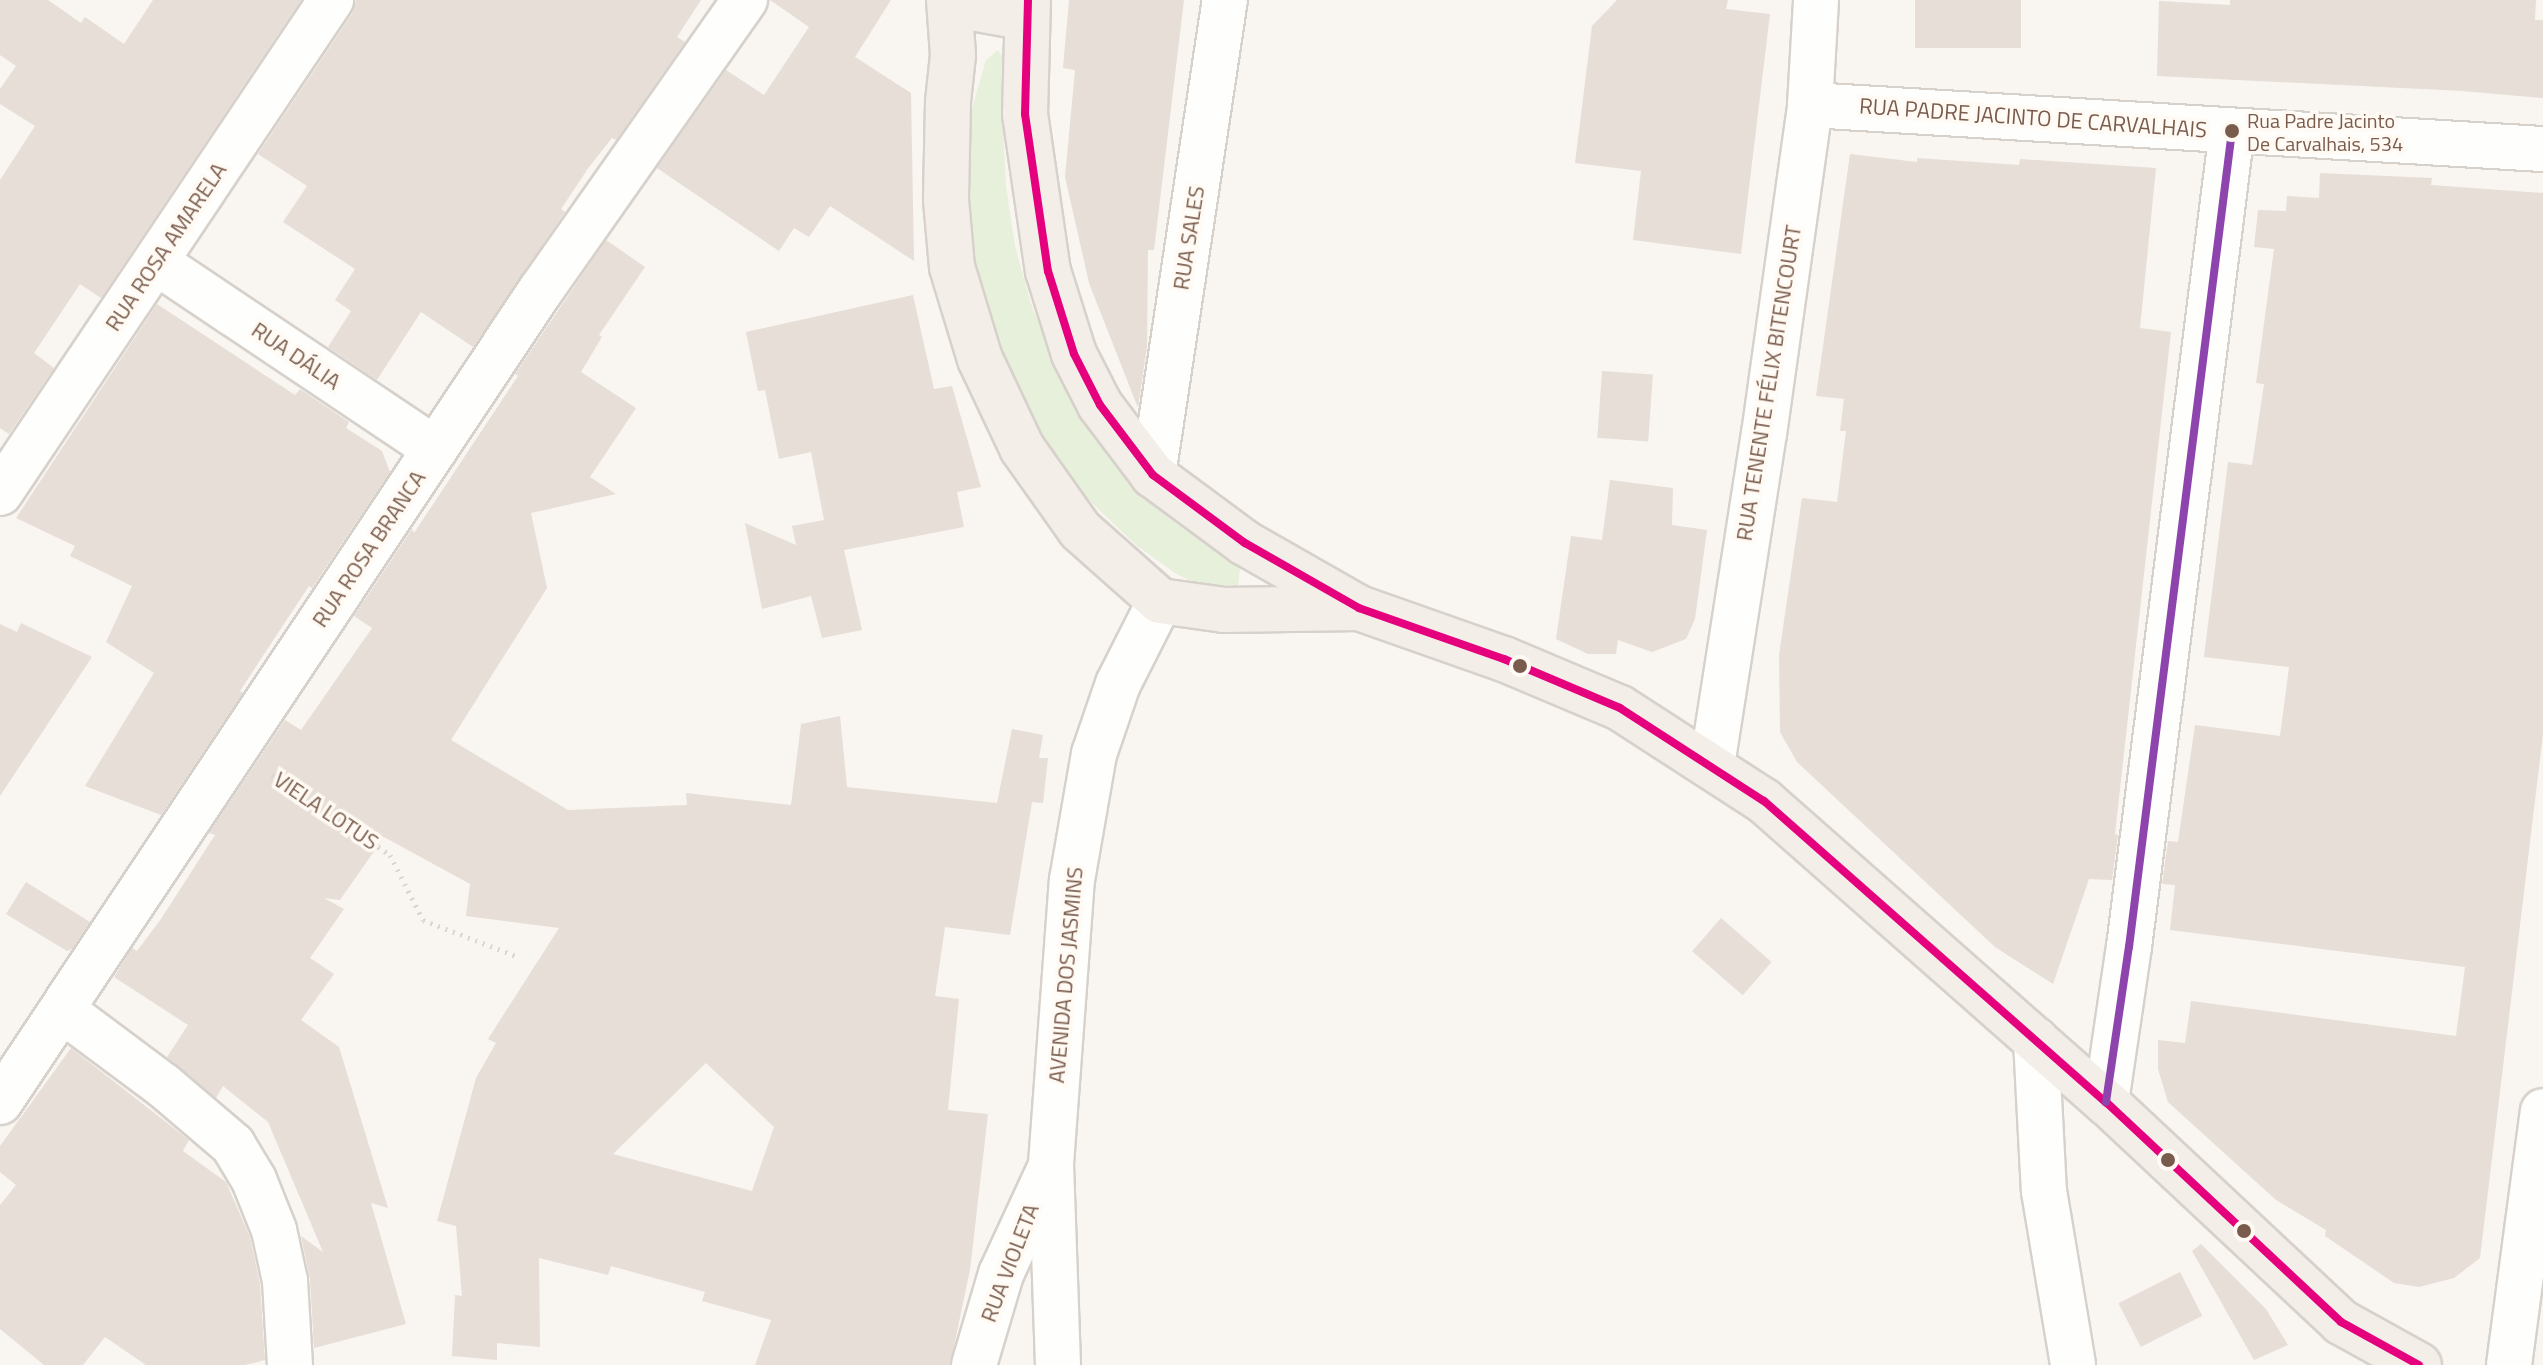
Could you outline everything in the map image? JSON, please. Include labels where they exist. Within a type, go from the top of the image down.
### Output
[{"type":"main road","points":[[1359,608],[1224,610],[1160,601],[1080,530],[1022,448],[980,359],[952,267],[946,200],[948,102],[953,55],[950,2],[1028,9],[1025,114],[1048,271],[1074,354],[1100,405],[1153,475],[1245,543],[1359,608],[1504,659],[1620,708],[1764,801],[2106,1102],[2341,1322],[2419,1365]]},
{"type":"main road","points":[[2341,1322],[2365,1365]]},
{"type":"street","name":"RUA ROSA AMARELA","points":[[0,493],[331,0]]},
{"type":"street","name":"RUA ROSA BRANCA","points":[[0,1102],[541,290],[745,0]]},
{"type":"street","name":"RUA SALES","points":[[1153,475],[1225,0]]},
{"type":"street","name":"RUA TENENTE FÉLIX BITENCOURT","points":[[1712,765],[1764,434],[1810,105],[1816,0]]},
{"type":"street","name":"RUA PADRE JACINTO DE CARVALHAIS","points":[[1810,105],[2007,114],[2543,149]]},
{"type":"street","points":[[2106,1102],[2129,947],[2232,131]]},
{"type":"street","name":"RUA DÁLIA","points":[[156,262],[435,449]]},
{"type":"street","name":"AVENIDA DOS JASMINS","points":[[1058,1365],[1051,1164],[1072,880],[1094,754],[1118,684],[1160,601]]},
{"type":"street","points":[[62,1010],[164,1086],[233,1145],[254,1180],[274,1230],[285,1281],[290,1365]]},
{"type":"street","points":[[2036,1040],[2044,1191],[2073,1365]]},
{"type":"street","points":[[2509,1365],[2543,1111]]},
{"type":"street","name":"RUA VIOLETA","points":[[974,1365],[1001,1274],[1051,1164]]},
{"type":"path","name":"VIELA LOTUS","points":[[235,750],[390,855],[423,920],[519,957]]},
{"type":"green space","points":[[998,50],[1008,66],[1003,126],[1006,186],[1015,246],[1031,304],[1054,360],[1152,497],[1194,534],[1240,566],[1238,588],[1217,595],[1175,573],[1136,545],[1067,479],[1039,441],[978,309],[963,212],[970,115],[986,60]]},
{"type":"building","points":[[0,0],[48,0],[81,23],[85,17],[124,44],[153,0],[301,0],[101,298],[80,284],[34,353],[54,368],[9,434],[0,428],[0,180],[35,126],[0,104],[0,89],[16,66],[0,55]]},
{"type":"building","points":[[356,0],[701,0],[677,37],[685,42],[616,140],[612,138],[589,167],[561,209],[565,212],[473,347],[421,312],[377,380],[328,347],[351,311],[335,300],[355,269],[283,222],[307,186],[258,154],[352,14]]},
{"type":"building","points":[[770,0],[891,0],[855,57],[911,93],[914,261],[830,206],[809,237],[794,228],[779,251],[657,168],[726,70],[764,95],[809,27]]},
{"type":"building","points":[[1069,0],[1184,0],[1154,250],[1148,250],[1147,346],[1138,408],[1089,283],[1065,177],[1075,70],[1063,68]]},
{"type":"building","points":[[1617,0],[1728,0],[1726,9],[1770,14],[1741,254],[1633,240],[1641,171],[1575,163],[1592,26]]},
{"type":"building","points":[[1915,0],[2021,0],[2021,48],[1915,48]]},
{"type":"building","points":[[2230,0],[2536,0],[2535,20],[2543,20],[2543,98],[2157,76],[2159,1],[2230,5]]},
{"type":"building","points":[[1850,154],[1917,162],[1917,158],[2019,165],[2020,159],[2156,168],[2140,328],[2171,332],[2115,834],[2118,835],[2112,880],[2089,879],[2053,984],[1995,947],[1797,762],[1780,732],[1779,655],[1802,498],[1837,502],[1846,431],[1840,431],[1844,399],[1816,396]]},
{"type":"building","points":[[2320,173],[2432,178],[2431,185],[2543,193],[2543,734],[2480,1258],[2454,1278],[2419,1287],[2394,1283],[2325,1236],[2326,1230],[2276,1200],[2168,1102],[2158,1069],[2158,1040],[2185,1043],[2191,1001],[2456,1036],[2465,967],[2170,930],[2175,885],[2162,884],[2168,841],[2178,842],[2195,725],[2280,736],[2289,667],[2204,657],[2228,462],[2252,465],[2264,384],[2256,383],[2274,249],[2254,247],[2258,210],[2286,211],[2287,196],[2319,198]]},
{"type":"building","points":[[606,240],[645,267],[599,335],[602,337],[581,372],[636,408],[590,477],[616,494],[531,513],[547,588],[451,740],[568,810],[687,805],[686,793],[791,805],[801,724],[840,716],[847,787],[997,803],[1012,729],[1043,735],[1039,758],[1048,758],[1043,803],[1032,802],[1010,935],[945,927],[935,996],[959,999],[948,1110],[988,1114],[970,1270],[950,1365],[755,1365],[771,1320],[702,1301],[705,1292],[611,1266],[608,1275],[539,1258],[540,1347],[497,1343],[497,1360],[452,1356],[455,1295],[462,1296],[456,1226],[437,1221],[476,1078],[496,1043],[488,1039],[559,928],[466,916],[470,884],[384,837],[340,900],[324,898],[344,909],[310,958],[334,974],[301,1020],[339,1047],[388,1208],[371,1203],[406,1324],[314,1348],[310,1279],[301,1236],[323,1252],[268,1122],[223,1086],[216,1098],[167,1057],[188,1025],[114,977],[132,948],[137,951],[161,919],[215,835],[209,833],[285,720],[301,730],[372,628],[354,616],[412,529],[414,533],[518,376],[515,374]],"holes":[[[706,1063],[774,1127],[752,1191],[613,1154]]]},
{"type":"building","points":[[913,295],[934,389],[952,386],[981,487],[957,492],[964,527],[844,550],[862,630],[822,638],[811,596],[762,609],[745,523],[796,545],[792,526],[824,520],[811,452],[779,459],[765,390],[758,391],[746,332]]},
{"type":"building","points":[[157,304],[295,395],[300,389],[349,422],[346,428],[382,451],[390,472],[312,588],[309,586],[240,691],[243,693],[161,815],[85,786],[154,673],[106,642],[132,586],[70,556],[75,546],[16,518]]},
{"type":"building","points":[[1602,371],[1653,375],[1648,441],[1597,438]]},
{"type":"building","points":[[1610,480],[1673,488],[1672,525],[1707,530],[1695,619],[1686,639],[1652,652],[1618,640],[1616,654],[1588,654],[1556,639],[1571,536],[1602,540]]},
{"type":"building","points":[[21,623],[92,657],[0,796],[0,624],[17,632]]},
{"type":"building","points":[[26,882],[90,922],[72,949],[67,951],[6,914]]},
{"type":"building","points":[[1721,918],[1772,962],[1743,995],[1692,951]]},
{"type":"building","points":[[71,1048],[189,1140],[183,1151],[226,1182],[250,1237],[260,1284],[265,1360],[245,1365],[146,1365],[105,1337],[83,1365],[44,1365],[0,1329],[0,1205],[16,1185],[0,1172],[0,1146]]},
{"type":"building","points":[[2201,1244],[2266,1309],[2288,1345],[2254,1360],[2192,1251]]},
{"type":"building","points":[[2180,1272],[2202,1316],[2141,1347],[2119,1303]]},
{"type":"transit line","points":[[1028,0],[1025,114],[1048,271],[1074,354],[1100,405],[1153,475],[1245,543],[1359,608],[1504,659],[1620,708],[1764,801],[2106,1102],[2341,1322],[2419,1365]]},
{"type":"transit line","points":[[2106,1102],[2129,947],[2232,131]]},
{"type":"place","name":"Rua Padre Jacinto De Carvalhais, 534","points":[[2232,131]]}]
